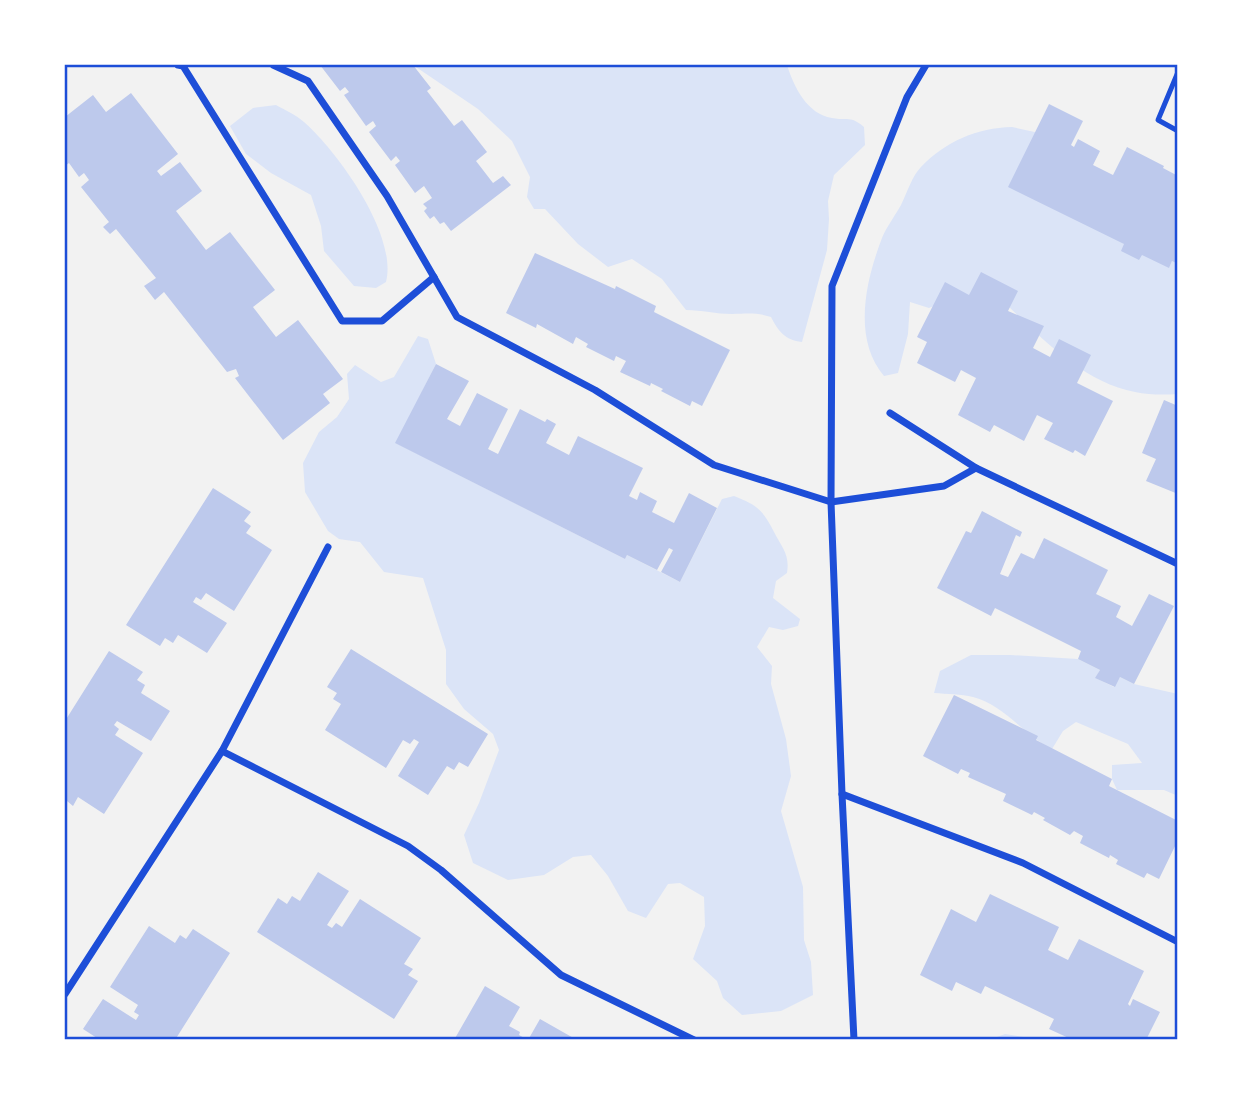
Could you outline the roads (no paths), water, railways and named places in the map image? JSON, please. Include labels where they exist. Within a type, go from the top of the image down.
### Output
[{"type":"street","points":[[182,65],[342,321],[382,321],[434,276]]},
{"type":"street","points":[[273,65],[308,81],[387,196],[457,317],[596,390],[714,465],[831,502],[944,486],[976,468]]},
{"type":"street","points":[[854,1040],[831,502],[832,286],[908,97],[926,65]]},
{"type":"street","points":[[890,413],[976,468],[1178,564]]},
{"type":"street","points":[[65,994],[222,751],[328,547]]},
{"type":"street","points":[[222,751],[408,846],[441,870],[561,975],[694,1040]]},
{"type":"street","points":[[842,794],[1023,863],[1178,942]]},
{"type":"lane","points":[[1178,72],[1158,120],[1178,131]]}]
